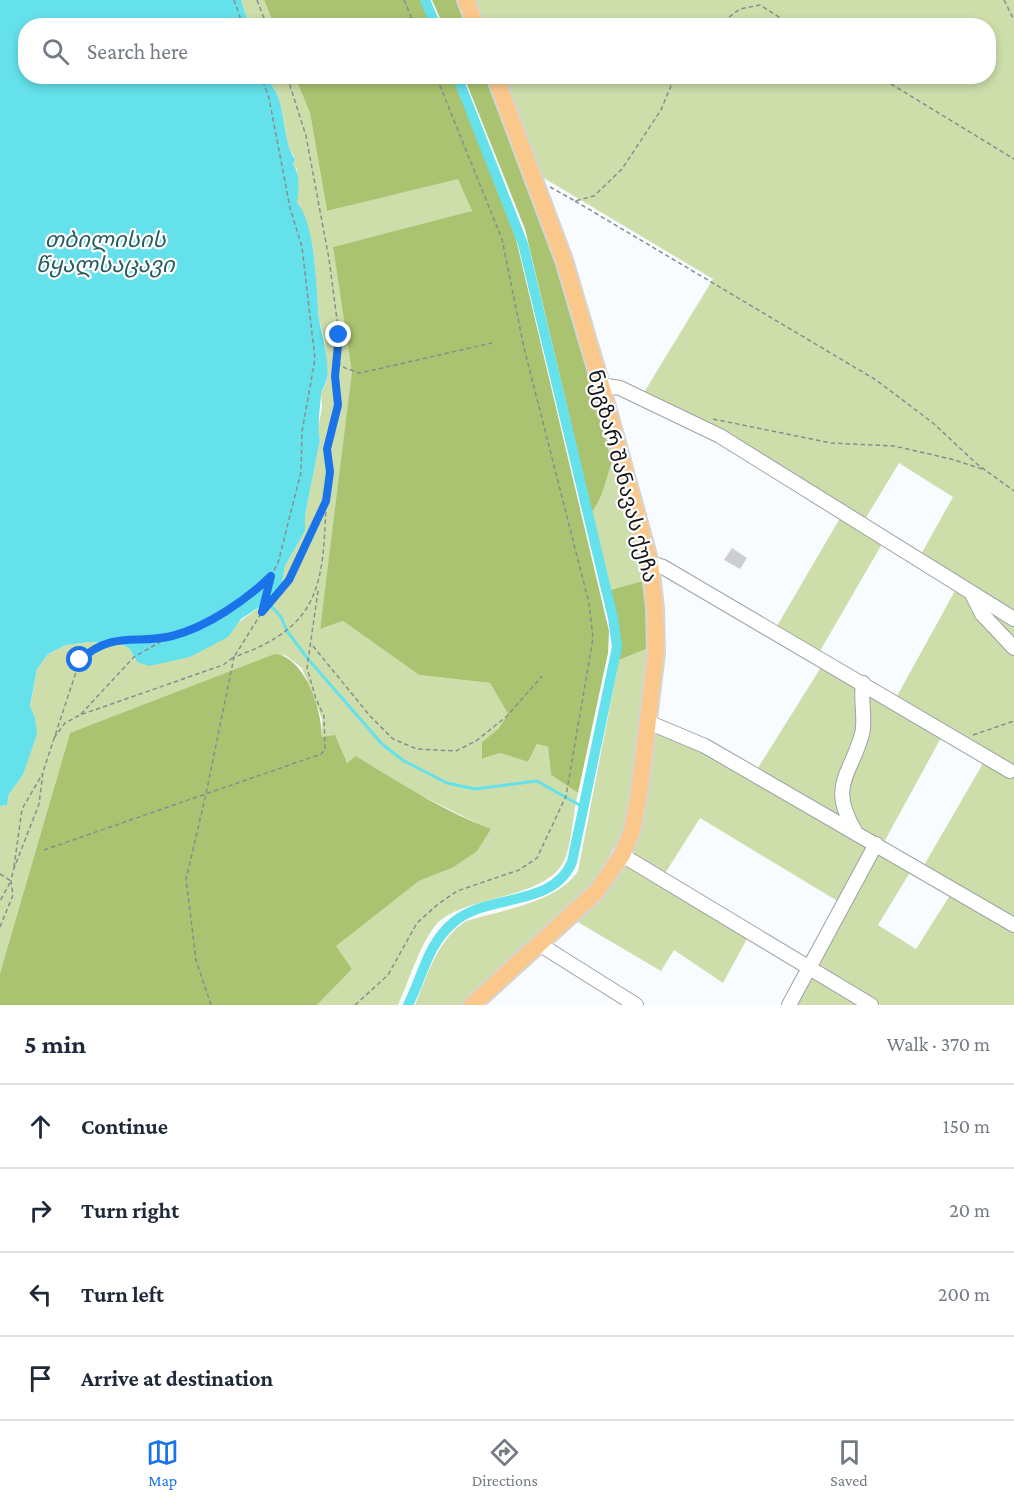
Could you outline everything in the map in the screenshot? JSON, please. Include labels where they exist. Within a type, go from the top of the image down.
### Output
[{"type":"main road","points":[[466,0],[473,18]]},
{"type":"main road","name":"ნუგზარ შანავას ქუჩა","points":[[472,1005],[596,892],[622,855],[634,822],[656,653],[655,608],[650,563],[601,386],[564,260],[498,84]]},
{"type":"street","points":[[601,386],[620,388],[720,436],[1014,619]]},
{"type":"street","points":[[650,563],[663,567],[1010,771]]},
{"type":"street","points":[[970,593],[982,614],[1014,648]]},
{"type":"street","points":[[856,832],[842,805],[842,789],[846,772],[862,733],[863,683]]},
{"type":"street","points":[[648,722],[705,746],[1014,925]]},
{"type":"street","points":[[789,1005],[876,844]]},
{"type":"street","points":[[622,855],[871,1005]]},
{"type":"street","points":[[539,944],[636,1005]]},
{"type":"path","points":[[234,0],[240,18]]},
{"type":"path","points":[[257,0],[264,18]]},
{"type":"path","points":[[404,0],[412,18]]},
{"type":"path","points":[[1004,0],[1014,20]]},
{"type":"path","points":[[728,18],[740,9],[760,5],[780,18]]},
{"type":"path","points":[[1011,13],[1014,10]]},
{"type":"path","points":[[262,612],[271,576],[278,562],[301,472],[302,432],[315,359],[302,247],[290,208],[269,98],[264,84]]},
{"type":"path","points":[[44,850],[316,757],[324,750],[324,716],[316,699],[307,668],[324,559],[326,501],[330,472],[327,449],[338,405],[336,361],[339,335],[319,200],[306,136],[290,84]]},
{"type":"path","points":[[355,1005],[388,975],[417,924],[437,905],[457,891],[508,874],[537,858],[566,796],[593,638],[590,603],[524,348],[502,239],[439,84]]},
{"type":"path","points":[[575,201],[594,196],[622,169],[661,110],[672,84]]},
{"type":"path","points":[[891,84],[1014,159]]},
{"type":"path","points":[[533,177],[876,380],[933,423],[985,470],[1014,491]]},
{"type":"path","points":[[336,361],[345,368],[360,373],[492,342]]},
{"type":"path","points":[[711,418],[831,443],[894,446],[951,459],[985,470]]},
{"type":"path","points":[[211,1005],[196,960],[186,879],[234,657],[262,612],[289,580],[326,501]]},
{"type":"path","points":[[80,715],[96,701],[134,657],[170,637],[211,619],[252,594],[271,576]]},
{"type":"path","points":[[53,739],[65,723],[80,715],[223,665],[234,657],[270,643],[287,631],[318,590]]},
{"type":"path","points":[[13,871],[39,804],[43,772],[77,667],[89,651],[105,642],[117,639],[170,637]]},
{"type":"path","points":[[312,645],[378,724],[393,738],[417,749],[456,752],[476,741],[497,725],[542,676]]},
{"type":"path","points":[[958,740],[1014,721]]},
{"type":"path","points":[[0,901],[11,881],[22,809],[43,772]]},
{"type":"path","points":[[0,874],[11,881],[13,895],[0,927]]},
{"type":"green space","points":[[241,0],[264,0],[271,18],[247,18]]},
{"type":"green space","points":[[264,0],[422,0],[430,18],[271,18]]},
{"type":"green space","points":[[432,0],[460,0],[467,18],[440,18]]},
{"type":"green space","points":[[471,0],[1014,0],[1014,614],[920,556],[953,497],[899,463],[864,521],[724,433],[651,395],[643,394],[713,279],[542,177],[503,84],[996,84],[996,18],[478,18]]},
{"type":"green space","points":[[272,84],[298,84],[310,113],[327,211],[459,178],[472,212],[333,247],[353,372],[320,629],[343,621],[419,675],[490,683],[508,714],[498,729],[482,742],[483,759],[500,753],[528,762],[537,744],[548,747],[551,775],[578,793],[567,854],[555,873],[542,882],[472,905],[442,919],[422,947],[398,1005],[317,1005],[352,969],[335,946],[419,881],[452,868],[491,830],[410,790],[356,756],[348,763],[322,737],[322,719],[302,668],[285,655],[70,733],[0,973],[0,806],[7,805],[9,794],[23,775],[36,734],[35,718],[30,707],[37,669],[48,654],[66,645],[90,642],[120,643],[130,649],[137,662],[190,657],[264,604],[282,582],[285,566],[305,531],[305,516],[320,440],[318,429],[322,407],[321,393],[327,382],[325,341],[319,320],[314,257],[304,216],[297,203],[297,169],[293,164],[295,158],[289,145],[277,94]]},
{"type":"green space","points":[[298,84],[457,84],[515,235],[609,631],[608,653],[578,793],[551,775],[548,747],[537,744],[528,762],[500,753],[482,759],[482,742],[498,729],[508,714],[490,683],[419,675],[343,621],[320,629],[352,372],[333,247],[472,211],[458,179],[327,211],[310,113]]},
{"type":"green space","points":[[467,84],[492,84],[555,249],[613,459],[602,493],[592,512],[525,229]]},
{"type":"green space","points":[[613,459],[646,580],[610,590],[592,512],[602,493]]},
{"type":"green space","points":[[840,518],[882,544],[820,651],[777,626]]},
{"type":"green space","points":[[646,580],[651,647],[619,660],[621,641],[610,590]]},
{"type":"green space","points":[[956,589],[1014,625],[1014,771],[896,698]]},
{"type":"green space","points":[[651,647],[628,810],[620,838],[593,883],[462,1005],[415,1005],[434,958],[456,929],[466,921],[543,898],[569,882],[578,871],[619,660]]},
{"type":"green space","points":[[275,654],[286,657],[303,674],[310,686],[319,713],[322,737],[335,735],[347,763],[356,756],[439,805],[491,829],[477,851],[452,868],[419,881],[336,946],[352,969],[317,1005],[0,1005],[0,973],[70,733]]},
{"type":"green space","points":[[823,664],[942,736],[883,844],[756,771]]},
{"type":"green space","points":[[652,729],[704,751],[871,846],[839,902],[700,818],[664,875],[631,855]]},
{"type":"green space","points":[[985,760],[1014,778],[1014,921],[923,867]]},
{"type":"green space","points":[[878,850],[912,869],[878,925],[916,949],[952,892],[1014,930],[1014,1005],[881,1005],[814,966]]},
{"type":"green space","points":[[626,861],[749,935],[723,983],[674,950],[661,971],[576,921]]},
{"type":"green space","points":[[811,972],[866,1005],[793,1005]]},
{"type":"water","name":"თბილისის წყალსაცავი","points":[[0,0],[241,0],[247,18],[18,18],[18,84],[272,84],[280,101],[291,153],[295,159],[293,164],[297,172],[297,203],[303,213],[312,241],[319,319],[327,367],[326,382],[321,393],[320,440],[305,516],[305,531],[285,566],[282,582],[264,604],[241,619],[228,637],[190,657],[149,666],[137,662],[130,649],[120,643],[90,642],[66,645],[48,654],[37,669],[30,706],[35,718],[37,734],[23,775],[9,794],[7,805],[0,806]]},
{"type":"building","points":[[732,548],[747,558],[740,569],[724,560]]},
{"type":"waterway","points":[[425,0],[433,18]]},
{"type":"waterway","points":[[408,1005],[432,950],[454,922],[484,907],[535,894],[550,887],[563,877],[572,862],[617,647],[613,618],[523,244],[460,84]]},
{"type":"waterway","points":[[264,598],[281,617],[287,631],[308,659],[382,744],[404,761],[447,783],[475,789],[537,781],[583,807]]},
{"type":"route","points":[[80,660],[89,651],[105,642],[117,639],[170,637],[187,631],[252,594],[271,576],[262,612],[280,592],[289,580],[326,501],[330,486],[327,449],[337,415],[335,376],[339,335]]}]
